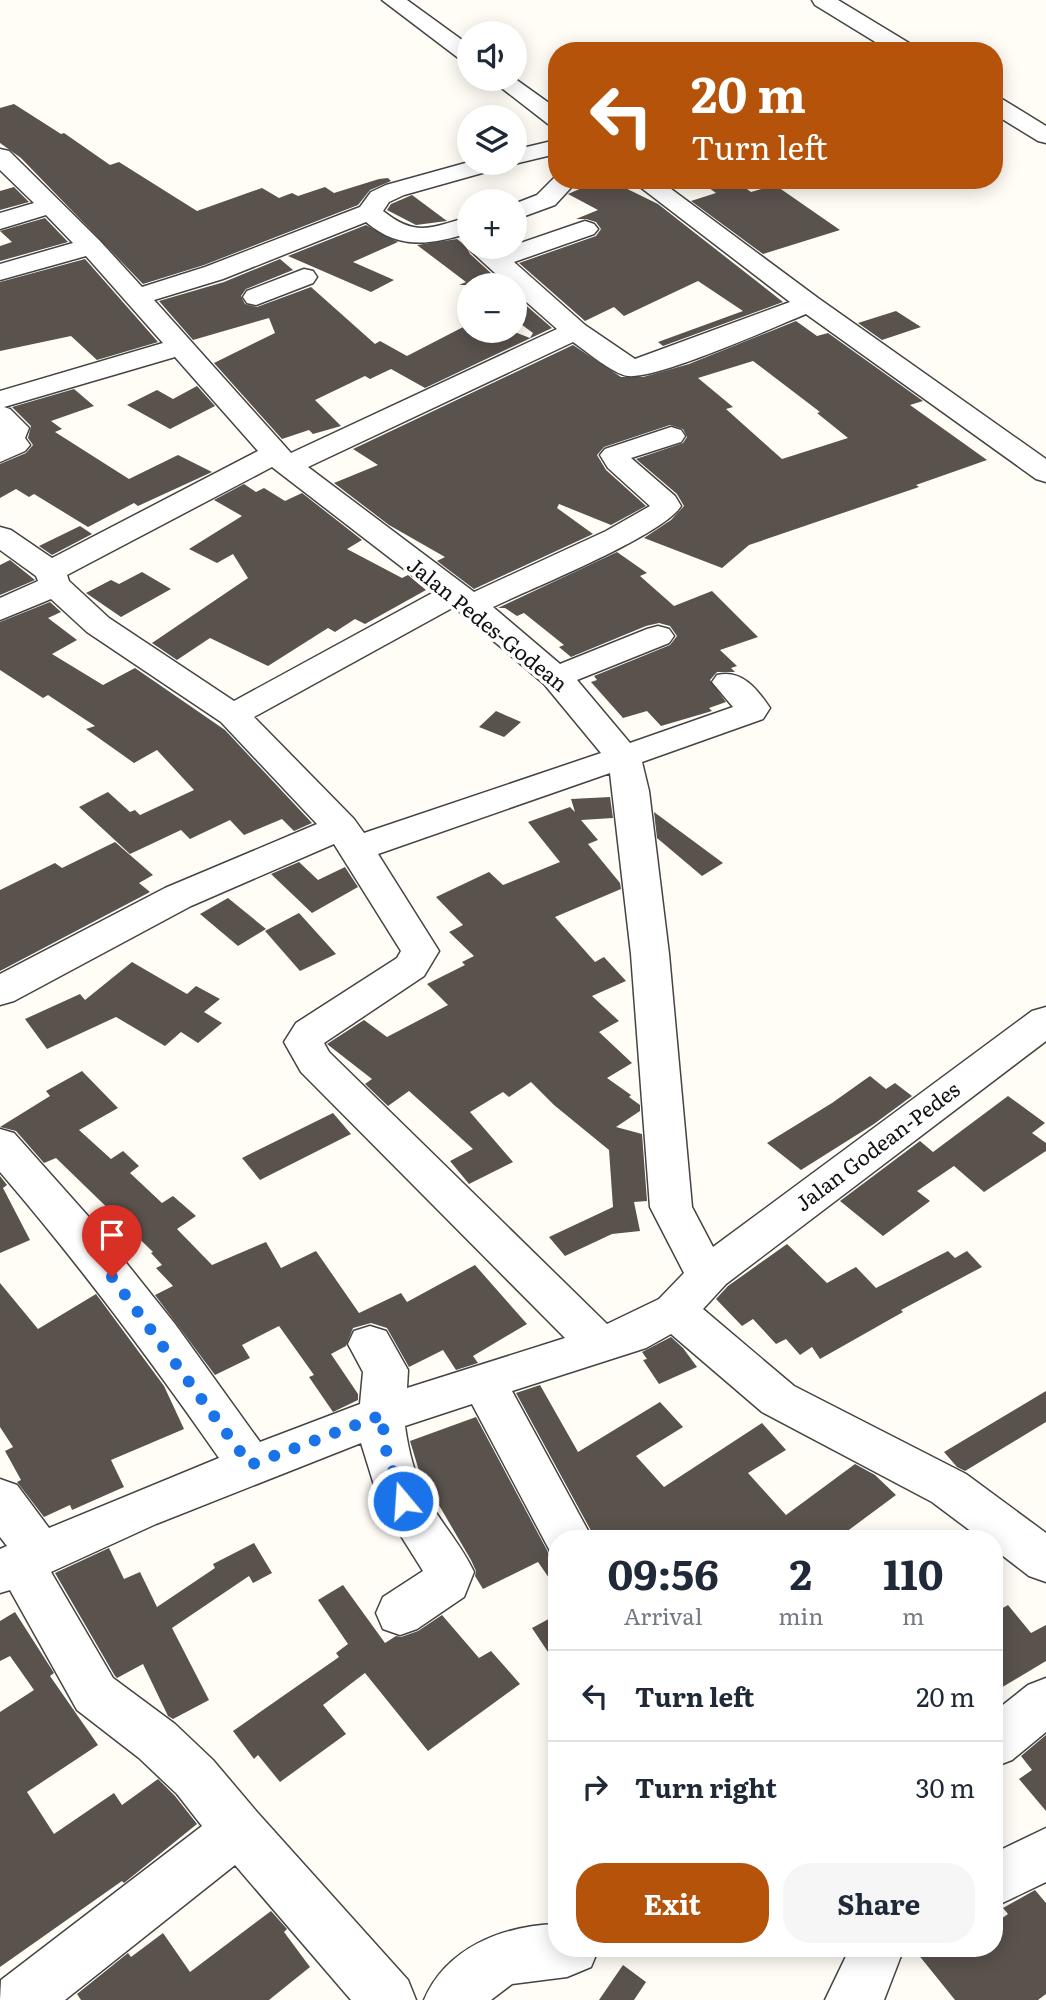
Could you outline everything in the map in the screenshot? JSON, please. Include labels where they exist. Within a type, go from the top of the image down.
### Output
[{"type":"street","points":[[393,0],[457,46]]},
{"type":"street","points":[[823,0],[891,42]]},
{"type":"street","points":[[519,91],[548,112]]},
{"type":"street","points":[[1003,110],[1046,136]]},
{"type":"street","points":[[527,154],[548,149]]},
{"type":"street","name":"Jalan Pedes-Godean","points":[[6,170],[51,206],[91,246],[281,460],[462,600],[556,677],[624,758],[632,791],[650,954],[671,1207],[697,1259],[710,1272]]},
{"type":"street","points":[[137,297],[214,273],[369,212],[380,198],[395,190],[457,173]]},
{"type":"street","points":[[527,208],[546,200],[557,189]]},
{"type":"street","points":[[655,189],[809,304],[1046,473]]},
{"type":"street","points":[[0,221],[51,206]]},
{"type":"street","points":[[369,212],[380,223],[410,238],[427,239],[457,232]]},
{"type":"street","points":[[527,243],[585,229]]},
{"type":"street","points":[[0,272],[91,246]]},
{"type":"street","points":[[250,259],[299,279],[256,297]]},
{"type":"street","points":[[495,259],[575,331],[627,367],[635,368],[809,304]]},
{"type":"street","points":[[0,610],[52,578],[281,460],[492,370],[575,331]]},
{"type":"street","points":[[0,400],[180,347]]},
{"type":"street","points":[[0,415],[15,428],[11,438],[15,445],[0,453]]},
{"type":"street","points":[[233,715],[462,600],[624,533],[663,511],[666,506],[618,462],[615,455],[671,436]]},
{"type":"street","points":[[0,536],[52,578],[98,625],[233,715],[349,837],[420,951],[411,967],[310,1032],[304,1042],[308,1052],[315,1062],[600,1345]]},
{"type":"street","points":[[556,677],[658,636]]},
{"type":"street","points":[[0,991],[178,897],[349,837],[444,820],[751,712],[753,708],[729,682]]},
{"type":"street","name":"Jalan Godean-Pedes","points":[[20,1563],[250,1465],[382,1415],[630,1335],[674,1311],[710,1272],[1046,1021]]},
{"type":"street","points":[[0,1144],[81,1237],[159,1337],[250,1465]]},
{"type":"street","points":[[674,1311],[778,1399],[949,1488],[1046,1561]]},
{"type":"street","points":[[370,1344],[386,1370],[382,1415],[385,1447],[403,1501],[450,1572],[447,1582],[400,1613]]},
{"type":"street","points":[[484,1382],[564,1530]]},
{"type":"street","points":[[0,1499],[20,1563],[95,1694],[157,1741],[195,1777],[238,1830],[388,2000]]},
{"type":"street","points":[[1003,1736],[1046,1701]]},
{"type":"street","points":[[48,1992],[238,1830]]},
{"type":"street","points":[[1003,1876],[1046,1854]]},
{"type":"street","points":[[452,2000],[485,1967],[530,1953],[548,1953]]},
{"type":"building","points":[[14,104],[61,134],[64,133],[110,165],[119,162],[197,211],[262,188],[279,198],[292,193],[298,196],[325,187],[334,193],[379,179],[388,178],[391,181],[370,190],[358,205],[204,265],[143,284],[21,158],[0,143],[0,108]]},
{"type":"building","points":[[14,187],[29,202],[0,210],[0,191]]},
{"type":"building","points":[[579,189],[627,189],[658,204],[783,302],[663,346],[658,342],[743,311],[698,281],[624,316],[614,307],[585,321],[519,263],[596,236],[601,229],[596,222],[576,219],[598,210],[568,194]]},
{"type":"building","points":[[710,189],[747,189],[751,192],[781,189],[840,230],[763,254],[691,201],[716,193]]},
{"type":"building","points":[[412,195],[447,221],[416,225],[387,210],[391,204]]},
{"type":"building","points":[[45,218],[68,242],[0,261],[0,246],[12,242],[0,231]]},
{"type":"building","points":[[366,225],[398,242],[353,262],[394,280],[371,292],[288,256]]},
{"type":"building","points":[[457,239],[457,259],[475,259],[491,273],[457,273],[457,275],[417,245]]},
{"type":"building","points":[[85,259],[158,342],[97,360],[71,336],[0,351],[0,282]]},
{"type":"building","points":[[280,259],[293,270],[246,289],[241,296],[245,304],[257,307],[311,287],[375,344],[380,341],[407,356],[457,330],[457,343],[520,343],[425,388],[391,369],[370,379],[365,376],[315,400],[341,426],[313,434],[309,430],[282,439],[214,363],[275,333],[269,318],[193,340],[159,301],[224,282]]},
{"type":"building","points":[[527,306],[552,328],[527,340],[533,333],[527,329]]},
{"type":"building","points":[[896,311],[921,327],[882,340],[858,323]]},
{"type":"building","points":[[796,321],[817,336],[828,333],[923,401],[910,405],[987,460],[916,485],[919,487],[749,545],[722,568],[644,538],[671,520],[684,506],[677,494],[636,459],[683,443],[687,437],[683,429],[670,425],[604,447],[597,455],[606,470],[646,506],[611,525],[559,504],[557,508],[593,534],[474,589],[437,561],[445,557],[389,525],[334,483],[378,465],[353,449],[573,345],[621,377],[643,377],[689,364]],"holes":[[[753,361],[820,412],[817,413],[848,438],[782,459],[726,409],[733,407],[698,378]]]},
{"type":"building","points":[[197,386],[215,406],[170,429],[127,405],[157,390],[173,399]]},
{"type":"building","points":[[74,389],[94,406],[51,421],[62,429],[55,432],[129,479],[178,455],[212,472],[138,506],[134,503],[88,527],[34,494],[29,497],[16,489],[0,498],[0,464],[26,453],[33,445],[28,438],[31,426],[12,407]]},
{"type":"building","points":[[244,484],[256,492],[264,488],[285,501],[302,493],[362,540],[347,549],[402,578],[408,575],[426,590],[365,624],[355,619],[335,632],[328,628],[268,666],[210,638],[177,660],[152,643],[248,578],[233,554],[217,563],[189,549],[242,516],[214,500]]},
{"type":"building","points":[[80,526],[92,534],[52,555],[39,546]]},
{"type":"building","points":[[617,552],[647,573],[640,576],[674,606],[712,591],[758,637],[720,650],[737,666],[731,668],[735,672],[717,672],[710,680],[726,702],[709,708],[712,711],[661,726],[647,711],[623,718],[591,682],[597,680],[594,676],[670,645],[677,636],[670,626],[659,623],[646,626],[571,657],[559,647],[564,645],[524,613],[517,616],[505,608],[498,608]]},
{"type":"building","points":[[10,560],[35,580],[0,595],[0,565]]},
{"type":"building","points":[[142,572],[171,589],[121,617],[86,593],[111,580],[119,584]]},
{"type":"building","points":[[50,602],[61,612],[48,618],[77,640],[52,654],[103,685],[135,668],[225,730],[312,823],[294,831],[282,819],[244,835],[230,820],[190,839],[181,830],[130,854],[79,807],[108,792],[130,812],[135,810],[140,815],[194,790],[157,750],[134,763],[86,729],[95,726],[48,695],[43,698],[0,670],[0,622]]},
{"type":"building","points":[[496,711],[521,722],[504,737],[479,727]]},
{"type":"building","points":[[610,797],[613,818],[581,820],[598,840],[588,844],[620,883],[621,889],[555,917],[595,962],[604,957],[626,981],[592,996],[619,1021],[599,1032],[632,1063],[607,1078],[640,1105],[640,1111],[616,1127],[642,1134],[647,1201],[634,1202],[640,1231],[612,1234],[565,1256],[549,1237],[613,1207],[609,1150],[554,1105],[531,1082],[509,1097],[503,1092],[470,1112],[513,1162],[469,1184],[450,1161],[473,1149],[409,1091],[388,1106],[365,1084],[372,1079],[327,1044],[364,1020],[387,1037],[448,1005],[427,984],[465,965],[462,962],[474,956],[449,932],[463,925],[436,897],[489,872],[503,885],[560,862],[528,822],[570,807],[575,812],[571,799]]},
{"type":"building","points":[[654,812],[723,863],[702,876],[657,838]]},
{"type":"building","points":[[115,842],[153,875],[139,883],[150,892],[0,971],[0,890],[55,863],[62,868]]},
{"type":"building","points":[[299,862],[318,880],[345,867],[358,887],[312,913],[271,874]]},
{"type":"building","points":[[228,898],[266,929],[238,946],[200,914]]},
{"type":"building","points":[[299,913],[336,954],[300,971],[265,931]]},
{"type":"building","points":[[132,962],[187,994],[196,986],[220,999],[204,1012],[222,1023],[198,1043],[181,1032],[165,1046],[116,1017],[47,1049],[25,1019],[80,994],[85,1000]]},
{"type":"building","points":[[82,1071],[118,1108],[79,1130],[111,1159],[123,1151],[139,1166],[130,1173],[162,1203],[173,1196],[196,1216],[177,1229],[212,1265],[266,1242],[281,1268],[316,1251],[359,1313],[401,1293],[407,1302],[475,1265],[527,1324],[473,1356],[478,1363],[456,1370],[443,1350],[409,1367],[387,1328],[371,1323],[353,1328],[346,1346],[331,1354],[358,1394],[358,1400],[333,1412],[309,1377],[314,1375],[279,1326],[242,1345],[250,1358],[215,1375],[155,1295],[173,1286],[156,1268],[162,1265],[151,1253],[153,1252],[56,1158],[44,1163],[16,1131],[0,1127],[50,1096],[46,1091]]},
{"type":"building","points":[[870,1076],[886,1089],[895,1083],[912,1096],[874,1124],[801,1170],[767,1143],[832,1103]]},
{"type":"building","points":[[1008,1096],[1045,1123],[1032,1133],[1046,1143],[1046,1151],[984,1192],[954,1166],[917,1191],[930,1201],[883,1236],[840,1201],[920,1141],[933,1152]]},
{"type":"building","points":[[333,1113],[351,1134],[260,1180],[242,1158]]},
{"type":"building","points":[[0,1176],[7,1185],[3,1188],[30,1240],[0,1253]]},
{"type":"building","points":[[787,1244],[827,1283],[856,1267],[876,1288],[948,1251],[955,1258],[967,1251],[982,1267],[901,1310],[903,1312],[820,1359],[812,1347],[800,1355],[786,1339],[776,1344],[753,1319],[742,1326],[716,1299],[728,1286]]},
{"type":"building","points":[[0,1283],[38,1329],[96,1294],[164,1386],[184,1429],[111,1460],[124,1487],[72,1510],[70,1505],[44,1517],[17,1482],[21,1480],[5,1451],[13,1447],[0,1427]]},
{"type":"building","points":[[671,1337],[697,1367],[659,1384],[643,1360],[647,1359],[642,1352]]},
{"type":"building","points":[[540,1385],[578,1452],[660,1402],[683,1427],[636,1456],[664,1487],[762,1423],[786,1450],[748,1473],[786,1515],[855,1464],[875,1475],[896,1495],[849,1530],[591,1530],[516,1393]]},
{"type":"building","points":[[1046,1391],[1046,1422],[965,1471],[957,1467],[944,1452]]},
{"type":"building","points":[[476,1417],[548,1552],[548,1576],[538,1562],[483,1589],[475,1576],[476,1571],[471,1560],[426,1483],[423,1484],[410,1441]]},
{"type":"building","points":[[254,1543],[272,1573],[253,1583],[249,1576],[172,1628],[209,1700],[173,1719],[168,1716],[143,1664],[117,1678],[115,1676],[55,1573],[109,1548],[124,1579],[140,1572],[157,1607],[215,1568],[213,1564]]},
{"type":"building","points":[[343,1585],[385,1643],[396,1636],[418,1631],[442,1615],[479,1658],[491,1651],[520,1684],[428,1751],[365,1673],[323,1705],[346,1734],[280,1782],[258,1755],[254,1759],[233,1731],[339,1657],[336,1653],[348,1644],[318,1600]]},
{"type":"building","points":[[1008,1605],[1031,1633],[1046,1625],[1046,1661],[1003,1687],[1003,1608]]},
{"type":"building","points":[[15,1612],[54,1673],[50,1676],[98,1745],[27,1792],[54,1834],[114,1793],[122,1805],[158,1779],[197,1824],[124,1883],[122,1881],[0,1967],[0,1712],[34,1690],[10,1656],[0,1661],[0,1621]]},
{"type":"building","points":[[548,1619],[548,1652],[532,1628]]},
{"type":"building","points":[[1046,1735],[1046,1811],[1019,1779],[1032,1770],[1021,1756]]},
{"type":"building","points":[[1035,1890],[1046,1903],[1046,1994],[1038,2000],[955,2000],[920,1957],[1003,1957],[1003,1918],[1008,1914],[1003,1908]]},
{"type":"building","points":[[271,1911],[287,1929],[284,1932],[310,1967],[269,2000],[81,2000],[77,1994],[128,1953],[131,1957],[163,1933],[190,1972]]},
{"type":"building","points":[[623,1965],[646,1982],[634,2000],[599,2000]]},
{"type":"route","points":[[112,1277],[159,1337],[250,1465],[382,1415],[385,1447],[403,1501]]}]
